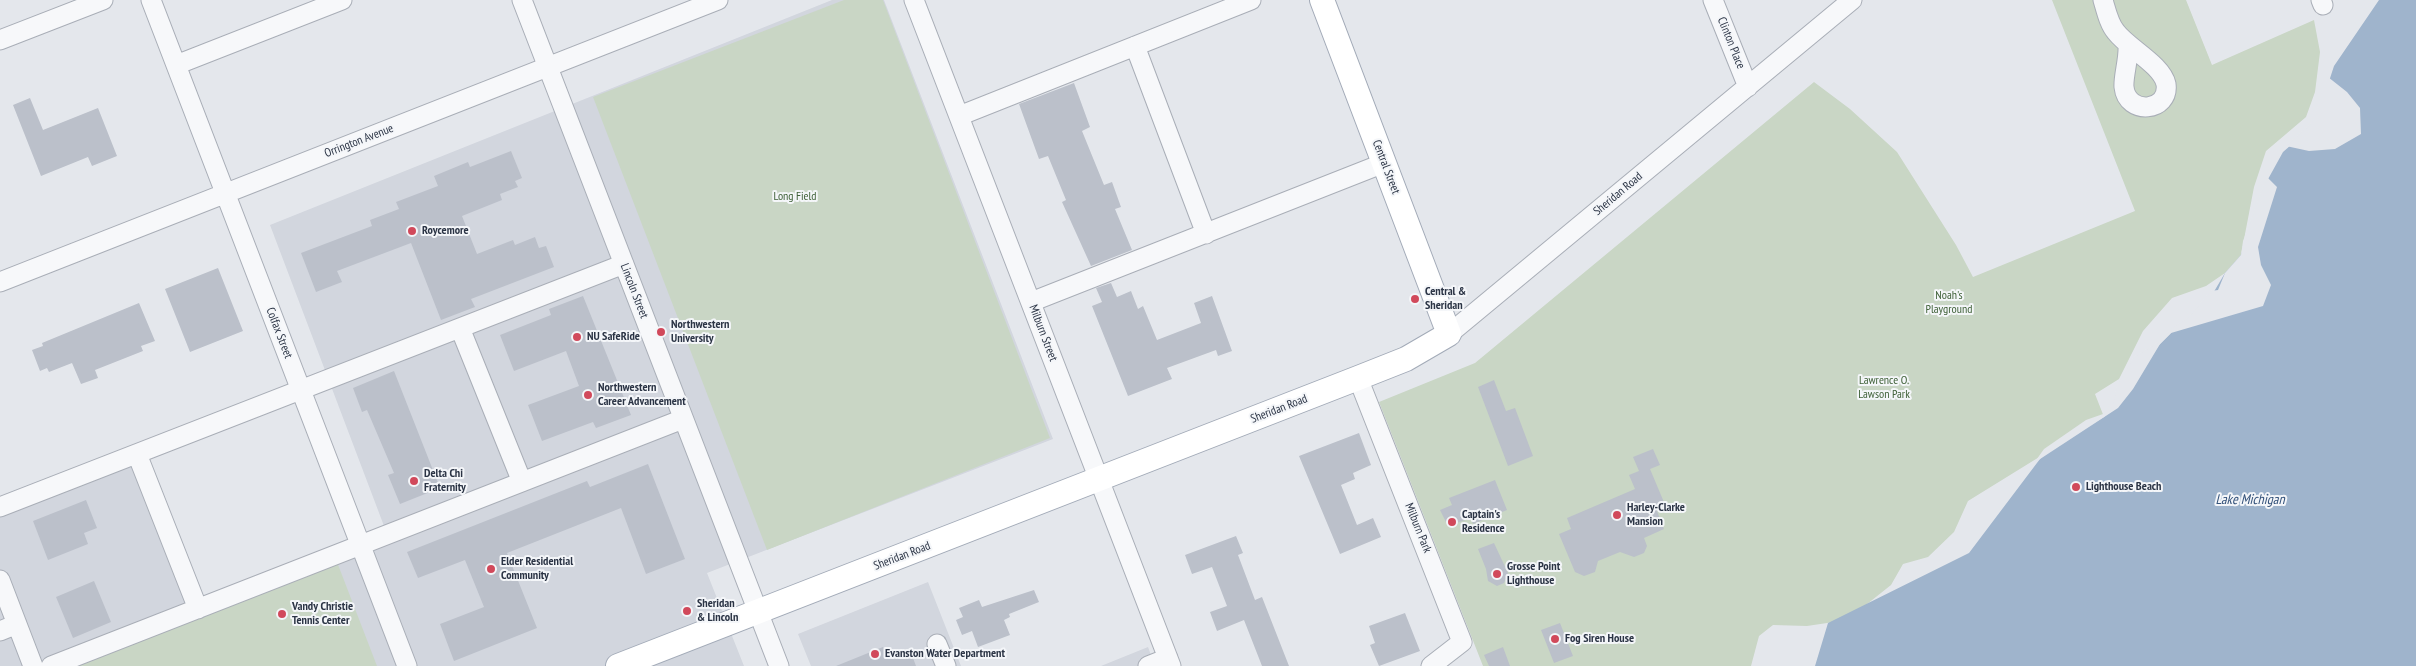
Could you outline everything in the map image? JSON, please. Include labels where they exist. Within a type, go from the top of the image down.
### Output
[{"type":"main road","name":"Central Street","points":[[1322,0],[1449,334]]},
{"type":"main road","name":"Sheridan Road","points":[[618,666],[1358,378],[1406,358],[1449,334]]},
{"type":"street","points":[[0,40],[103,0]]},
{"type":"street","name":"Colfax Street","points":[[151,0],[407,666]]},
{"type":"street","points":[[176,65],[342,0]]},
{"type":"street","name":"Lincoln Street","points":[[522,0],[780,666]]},
{"type":"street","name":"Orrington Avenue","points":[[0,282],[718,0]]},
{"type":"street","name":"Milburn Street","points":[[914,0],[1170,662]]},
{"type":"street","points":[[959,116],[1251,0]]},
{"type":"street","name":"Clinton Place","points":[[1714,0],[1748,87]]},
{"type":"street","name":"Sheridan Road","points":[[1449,334],[1852,0]]},
{"type":"street","points":[[2103,0],[2115,31],[2128,45]]},
{"type":"street","points":[[1135,46],[1206,234]]},
{"type":"street","points":[[1031,302],[1384,163]]},
{"type":"street","points":[[0,508],[624,264]]},
{"type":"street","points":[[460,328],[522,482]]},
{"type":"street","name":"Milburn Park","points":[[1358,378],[1462,642],[1431,666]]},
{"type":"street","points":[[51,666],[683,419]]},
{"type":"street","points":[[137,454],[198,609]]},
{"type":"street","points":[[0,580],[8,628],[33,666]]},
{"type":"street","points":[[937,644],[946,666]]},
{"type":"street","points":[[1148,666],[1170,662]]},
{"type":"shaded area","name":"Northwestern University","points":[[832,0],[884,0],[1053,439],[707,573],[744,666],[0,666],[0,516],[134,463],[188,604],[384,526],[270,225]]},
{"type":"shaded area","points":[[928,582],[961,666],[811,666],[798,634]]},
{"type":"shaded area","points":[[1148,647],[1155,666],[1101,666]]},
{"type":"green space","name":"Long Field","points":[[844,0],[883,0],[1050,438],[767,550],[593,97]]},
{"type":"green space","points":[[2052,0],[2186,0],[2212,65],[2314,20],[2320,52],[2315,92],[2306,117],[2266,151],[2254,187],[2241,255],[2225,273],[2206,286],[2172,298],[2143,331],[2119,379],[2095,394],[2104,417],[1968,501],[1954,532],[1928,557],[1903,564],[1891,585],[1847,620],[1807,626],[1773,625],[1759,636],[1751,666],[1483,666],[1379,402],[1475,363],[1814,82],[1850,109],[1897,152],[1956,245],[1973,277],[2135,211]]},
{"type":"green space","name":"Vandy Christie Tennis Center","points":[[337,562],[377,666],[75,666]]},
{"type":"water","name":"Lake Michigan","points":[[2379,0],[2416,0],[2416,666],[1815,666],[1828,623],[1969,553],[2046,451],[2104,417],[2160,344],[2174,330],[2190,320],[2212,295],[2225,273],[2241,255],[2267,181],[2283,152],[2315,124],[2334,66]]},
{"type":"pier","points":[[2328,77],[2347,92],[2360,108],[2361,134],[2335,149],[2309,151],[2286,146],[2313,122]]},
{"type":"pier","points":[[2267,177],[2277,187],[2258,247],[2261,265],[2271,285],[2263,306],[2171,333],[2160,344],[2133,389],[2118,408],[2034,463],[2044,449],[2086,420],[2103,414],[2113,404],[2118,383],[2134,357],[2159,342],[2172,328],[2188,318],[2211,291],[2218,290],[2225,273],[2241,255],[2243,241]]},
{"type":"building","points":[[1074,83],[1090,127],[1082,131],[1104,185],[1112,182],[1121,207],[1115,209],[1132,250],[1091,266],[1062,202],[1066,200],[1048,156],[1039,159],[1019,104]]},
{"type":"building","points":[[30,98],[43,130],[98,108],[117,156],[92,166],[88,157],[41,176],[13,105]]},
{"type":"building","name":"Roycemore","points":[[511,151],[522,178],[515,181],[518,187],[500,194],[502,200],[462,216],[477,254],[513,240],[515,245],[535,237],[539,248],[546,246],[554,267],[471,299],[475,307],[441,320],[411,243],[337,271],[342,282],[316,292],[301,253],[372,226],[370,220],[399,209],[396,202],[438,186],[434,176],[468,162],[470,167]]},
{"type":"building","points":[[218,268],[243,331],[190,352],[165,289]]},
{"type":"building","points":[[1111,283],[1117,297],[1131,291],[1138,309],[1143,306],[1157,340],[1201,323],[1194,303],[1212,296],[1232,351],[1218,356],[1216,350],[1167,368],[1172,379],[1128,396],[1092,306],[1102,302],[1096,288]]},
{"type":"building","points":[[583,296],[631,415],[596,428],[593,422],[542,441],[528,405],[579,386],[566,351],[514,371],[500,335],[551,315],[549,309]]},
{"type":"building","points":[[139,303],[155,341],[141,346],[143,351],[95,370],[98,378],[81,384],[72,363],[49,372],[47,368],[40,371],[32,350],[43,346],[42,343]]},
{"type":"building","points":[[394,371],[440,488],[400,504],[388,475],[394,473],[367,410],[362,412],[353,388]]},
{"type":"building","points":[[1494,380],[1506,411],[1515,408],[1533,456],[1508,466],[1478,387]]},
{"type":"building","points":[[1359,433],[1371,465],[1353,473],[1355,479],[1341,485],[1357,525],[1373,518],[1381,537],[1340,554],[1299,456]]},
{"type":"building","name":"Harley-Clarke Mansion","points":[[1653,449],[1660,465],[1650,469],[1666,507],[1657,511],[1664,529],[1644,538],[1647,546],[1644,553],[1634,557],[1620,552],[1598,561],[1595,572],[1584,576],[1575,572],[1559,534],[1571,529],[1567,518],[1635,489],[1629,475],[1639,471],[1633,457]]},
{"type":"building","name":"Elder Residential Community","points":[[648,464],[685,559],[646,574],[621,508],[507,553],[537,628],[454,661],[440,624],[484,607],[465,560],[418,578],[407,552],[587,481],[590,487]]},
{"type":"building","name":"Captain's Residence","points":[[1495,480],[1507,510],[1473,524],[1471,518],[1448,526],[1440,510],[1452,505],[1449,498]]},
{"type":"building","points":[[86,500],[97,528],[84,533],[88,544],[48,560],[33,521]]},
{"type":"building","points":[[1236,536],[1243,553],[1238,555],[1255,600],[1262,597],[1289,666],[1262,666],[1244,620],[1217,631],[1210,612],[1227,606],[1212,567],[1192,574],[1185,555]]},
{"type":"building","points":[[1494,543],[1508,573],[1504,583],[1497,586],[1488,581],[1486,569],[1478,549]]},
{"type":"building","points":[[94,581],[111,622],[73,638],[56,597]]},
{"type":"building","points":[[1034,590],[1039,602],[1009,614],[1010,617],[1004,620],[1010,635],[978,647],[972,631],[962,635],[956,620],[963,617],[959,608],[979,600],[982,607]]},
{"type":"building","points":[[1405,613],[1420,651],[1379,666],[1370,645],[1375,643],[1369,626]]},
{"type":"building","name":"Fog Siren House","points":[[1560,623],[1573,656],[1554,663],[1541,630]]},
{"type":"building","name":"Evanston Water Department","points":[[883,647],[887,658],[910,650],[916,666],[836,666]]},
{"type":"building","points":[[1503,647],[1510,666],[1489,666],[1484,655]]},
{"type":"place","name":"Roycemore","points":[[412,231]]},
{"type":"place","name":"Central & Sheridan","points":[[1415,299]]},
{"type":"place","name":"Northwestern University","points":[[661,332]]},
{"type":"place","name":"NU SafeRide","points":[[577,337]]},
{"type":"place","name":"Northwestern Career Advancement","points":[[588,395]]},
{"type":"place","name":"Delta Chi Fraternity","points":[[414,481]]},
{"type":"place","name":"Lighthouse Beach","points":[[2076,487]]},
{"type":"place","name":"Harley-Clarke Mansion","points":[[1617,515]]},
{"type":"place","name":"Captain's Residence","points":[[1452,522]]},
{"type":"place","name":"Elder Residential Community","points":[[491,569]]},
{"type":"place","name":"Grosse Point Lighthouse","points":[[1497,574]]},
{"type":"place","name":"Sheridan & Lincoln","points":[[687,611]]},
{"type":"place","name":"Vandy Christie Tennis Center","points":[[282,614]]},
{"type":"place","name":"Fog Siren House","points":[[1555,639]]},
{"type":"place","name":"Evanston Water Department","points":[[875,654]]},
{"type":"park label","name":"Noah's Playground","points":[[1949,303]]},
{"type":"park label","name":"Lawrence O. Lawson Park","points":[[1884,388]]}]
